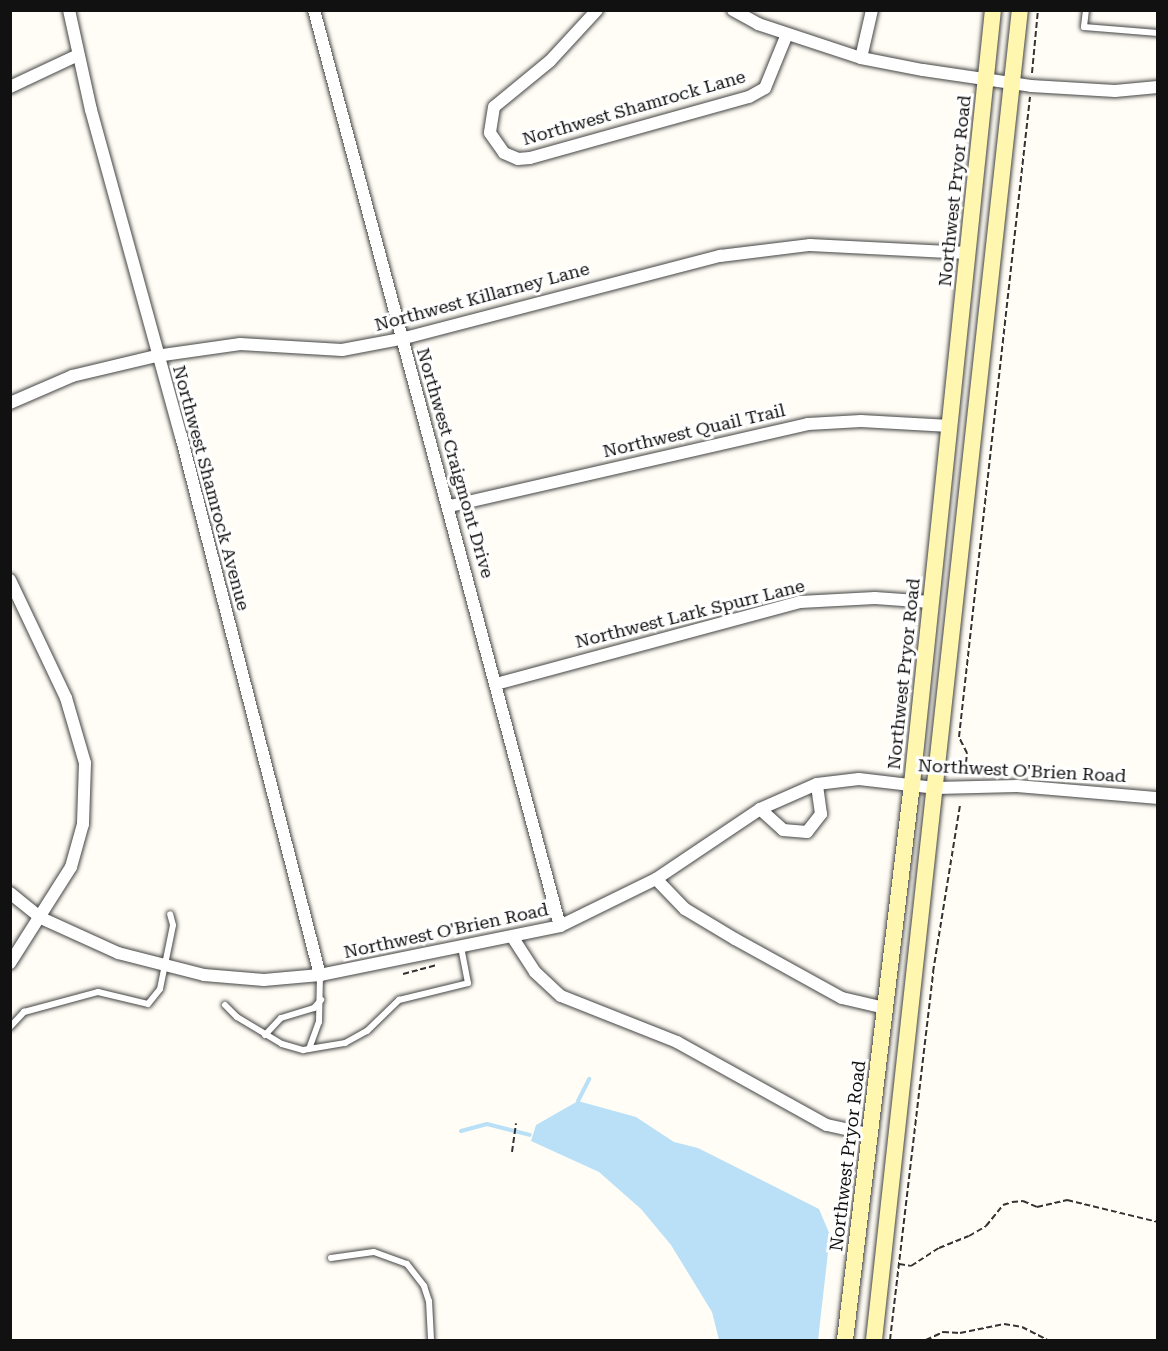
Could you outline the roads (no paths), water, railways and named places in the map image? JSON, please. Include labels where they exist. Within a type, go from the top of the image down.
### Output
[{"type":"main road","name":"Northwest Pryor Road","points":[[845,1341],[872,1135],[912,784],[993,10]]},
{"type":"main road","points":[[874,1341],[1020,10]]},
{"type":"street","name":"Northwest Shamrock Avenue","points":[[69,10],[78,55],[156,356],[180,436],[320,975]]},
{"type":"street","name":"Northwest Craigmont Drive","points":[[314,10],[401,339],[450,506],[560,926]]},
{"type":"street","name":"Northwest Shamrock Lane","points":[[597,10],[550,61],[494,106],[490,133],[504,153],[518,159],[530,158],[749,97],[765,88],[787,34]]},
{"type":"street","points":[[733,10],[787,34],[861,58],[1031,86],[1115,91],[1158,87]]},
{"type":"street","points":[[861,58],[872,10]]},
{"type":"street","points":[[10,87],[78,55]]},
{"type":"street","name":"Northwest Killarney Lane","points":[[10,402],[72,376],[156,356],[240,344],[342,350],[401,339],[720,256],[810,245],[968,253]]},
{"type":"street","name":"Northwest Quail Trail","points":[[450,506],[808,424],[861,421],[950,426]]},
{"type":"street","points":[[10,580],[66,698],[86,764],[83,824],[71,867],[41,918],[10,963]]},
{"type":"street","name":"Northwest Lark Spurr Lane","points":[[496,684],[800,602],[874,598],[931,602]]},
{"type":"street","name":"Northwest O'Brien Road","points":[[10,893],[41,918],[118,953],[164,967],[204,975],[264,980],[320,975],[513,938],[560,926],[656,879],[760,809],[817,784],[859,779],[936,788],[1017,786],[1158,798]]},
{"type":"street","points":[[760,809],[783,830],[807,832],[821,814],[817,784]]},
{"type":"street","points":[[656,879],[685,909],[735,939],[842,998],[885,1008]]},
{"type":"street","points":[[513,938],[535,972],[561,996],[677,1042],[827,1125],[872,1135]]},
{"type":"lane","points":[[1086,10],[1084,27],[1158,33]]},
{"type":"lane","points":[[10,1027],[24,1012],[98,992],[140,1005],[148,1004],[160,989],[173,925],[170,914]]},
{"type":"lane","points":[[225,1005],[265,1035],[282,1044],[309,1049],[352,1039],[367,1031],[399,1000],[468,983],[461,948]]},
{"type":"lane","points":[[309,1049],[319,1022],[322,1000],[320,975]]},
{"type":"lane","points":[[265,1035],[281,1018],[315,1008],[322,1000]]},
{"type":"lane","points":[[331,1258],[374,1252],[407,1264],[424,1286],[429,1301],[431,1341]]},
{"type":"water","points":[[578,1101],[636,1117],[674,1142],[698,1148],[819,1209],[830,1235],[818,1340],[719,1340],[712,1312],[671,1245],[641,1209],[599,1172],[531,1141],[536,1125]]},
{"type":"waterway","points":[[578,1101],[589,1079]]},
{"type":"waterway","points":[[461,1131],[487,1124],[530,1135]]}]
